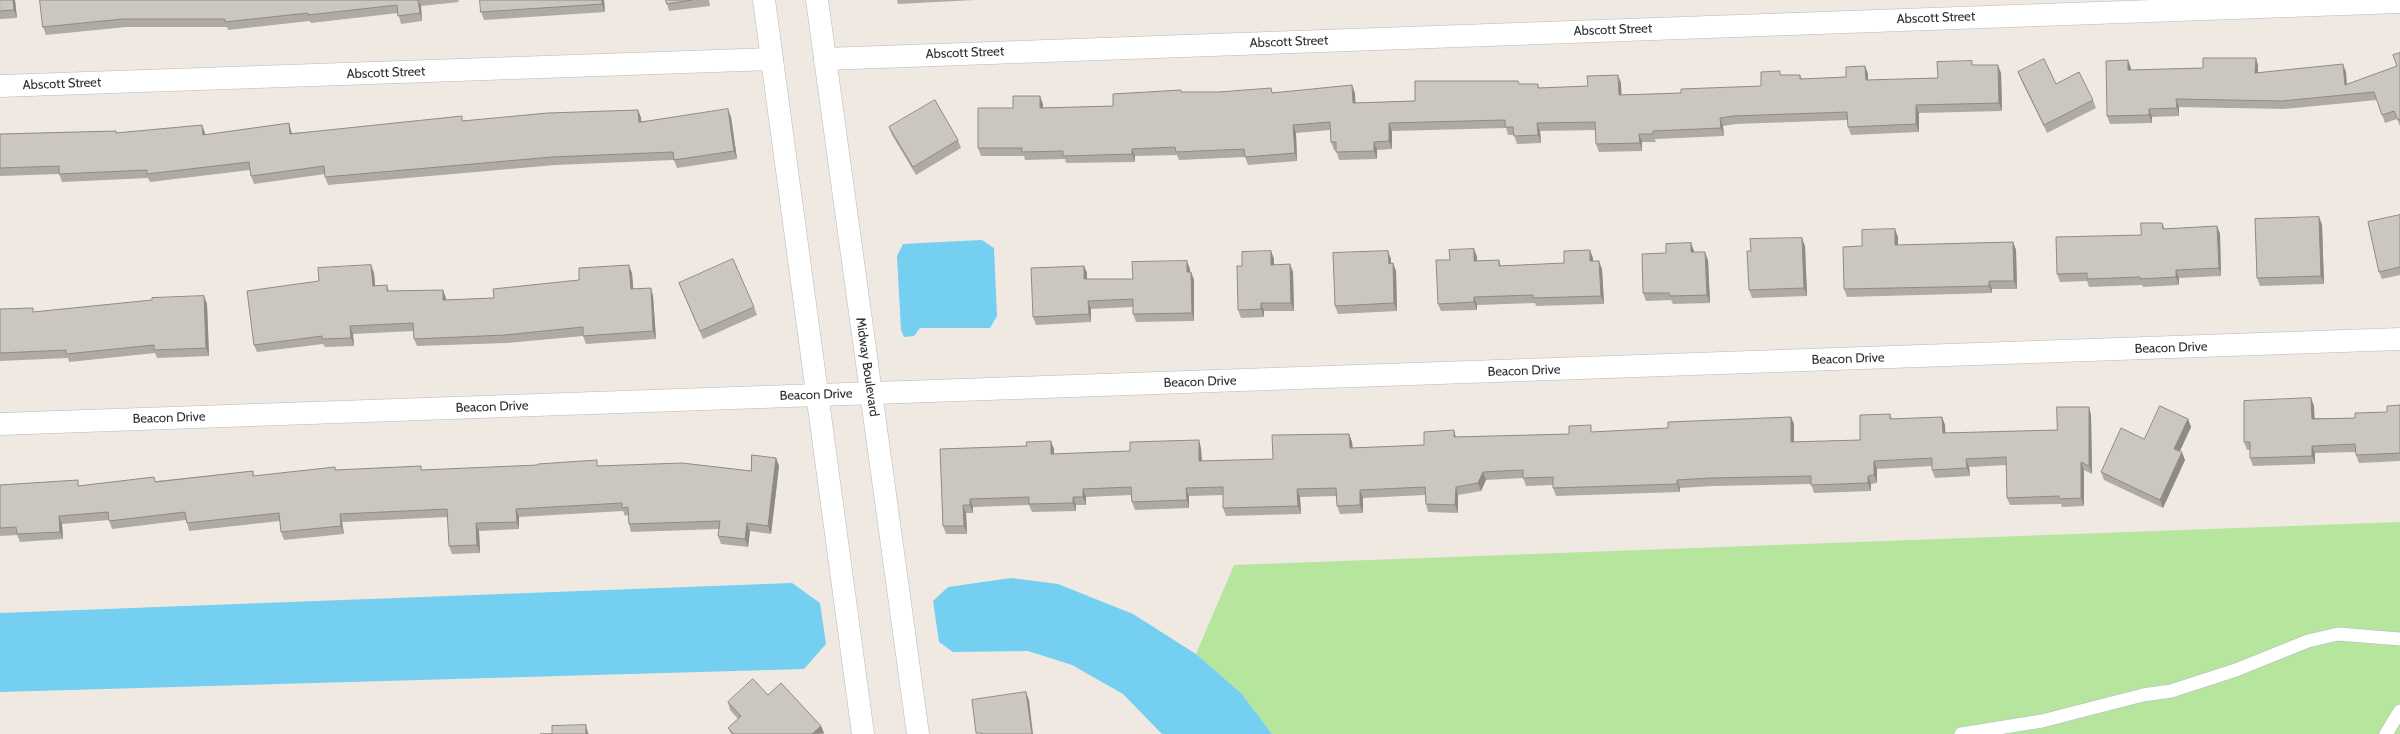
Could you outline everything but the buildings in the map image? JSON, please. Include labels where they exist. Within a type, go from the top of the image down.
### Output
[{"type":"street","points":[[764,0],[862,734]]},
{"type":"street","name":"Midway Boulevard","points":[[817,0],[918,734]]},
{"type":"street","name":"Abscott Street","points":[[825,59],[2400,2]]},
{"type":"street","name":"Abscott Street","points":[[0,86],[772,59]]},
{"type":"street","name":"Beacon Drive","points":[[0,424],[2400,340]]},
{"type":"lane","points":[[1961,734],[2042,721],[2143,695],[2171,691],[2236,670],[2308,641],[2338,634],[2400,639]]},
{"type":"lane","points":[[2386,734],[2400,711]]},
{"type":"green space","points":[[2400,522],[2400,734],[1272,734],[1241,693],[1196,654],[1234,565]]},
{"type":"water","points":[[982,240],[994,248],[997,316],[990,328],[920,328],[914,336],[904,337],[901,330],[897,256],[903,244]]},
{"type":"water","points":[[1011,578],[1058,584],[1133,614],[1196,654],[1241,693],[1272,734],[1162,734],[1123,694],[1072,665],[1028,651],[953,652],[939,642],[933,601],[948,587]]},
{"type":"water","points":[[792,583],[820,603],[826,644],[804,669],[0,692],[0,613]]}]
